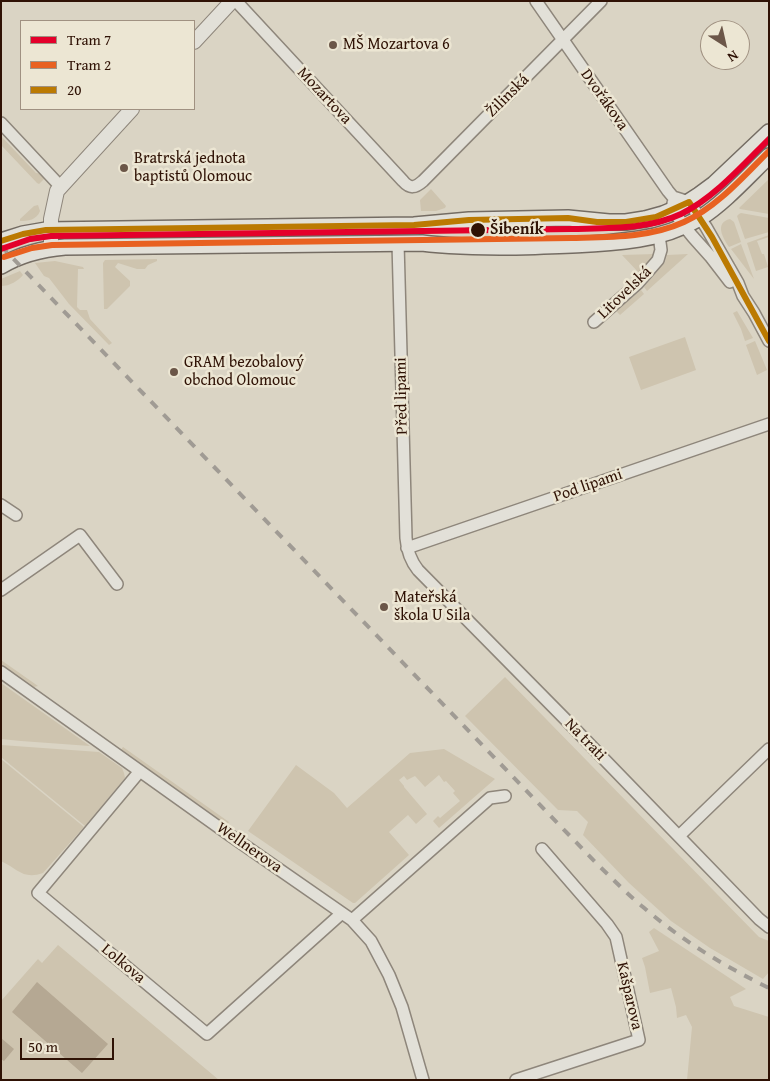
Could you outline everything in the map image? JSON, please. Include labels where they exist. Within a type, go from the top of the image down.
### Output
[{"type":"main road","points":[[1,241],[22,234],[51,230],[414,225],[504,219],[568,218],[597,222],[645,220],[673,204],[689,202],[714,184],[769,132]]},
{"type":"main road","name":"Litovelská","points":[[1,266],[28,253],[51,248],[422,243],[471,247],[556,246],[648,238],[684,226],[700,218],[769,156]]},
{"type":"street","points":[[195,41],[234,1]]},
{"type":"street","name":"Mozartova","points":[[234,1],[407,186],[413,187]]},
{"type":"street","name":"Dvořákova","points":[[536,1],[657,176],[684,226],[734,288],[743,296]]},
{"type":"street","name":"Žilinská","points":[[413,187],[418,186],[601,1]]},
{"type":"street","points":[[51,248],[51,219],[55,193],[131,110]]},
{"type":"street","points":[[1,123],[60,186]]},
{"type":"street","points":[[689,202],[735,277],[743,296],[769,341]]},
{"type":"street","name":"Litovelská","points":[[594,322],[638,283],[658,260],[661,250],[659,235]]},
{"type":"street","name":"Před lipami","points":[[398,244],[406,538],[408,548]]},
{"type":"street","name":"Pod lipami","points":[[408,548],[769,424]]},
{"type":"street","points":[[1,505],[16,516]]},
{"type":"street","points":[[1,590],[80,534],[116,584]]},
{"type":"street","name":"Na trati","points":[[408,548],[412,561],[418,570],[759,919],[769,927]]},
{"type":"street","name":"Wellnerova","points":[[1,672],[347,916],[371,941],[389,975],[402,1007],[423,1080]]},
{"type":"street","points":[[679,836],[769,749]]},
{"type":"street","name":"Lolkova","points":[[140,771],[38,893],[207,1034],[347,916]]},
{"type":"street","points":[[347,916],[490,798],[505,796]]},
{"type":"street","name":"Kašparova","points":[[516,1080],[640,1040],[616,937],[607,924],[542,850]]},
{"type":"shaded area","points":[[1,136],[36,173],[43,174],[46,177],[39,184],[1,145]]},
{"type":"shaded area","points":[[769,179],[769,214],[739,208]]},
{"type":"shaded area","points":[[431,189],[446,206],[436,211],[421,211],[420,200]]},
{"type":"shaded area","points":[[38,205],[40,211],[37,216],[29,220],[20,221],[34,206]]},
{"type":"shaded area","points":[[741,213],[769,218],[769,232],[745,239],[737,216]]},
{"type":"shaded area","points":[[730,219],[734,222],[741,242],[729,247],[722,235],[721,227],[725,221]]},
{"type":"shaded area","points":[[769,235],[769,237],[757,241],[768,267],[756,271],[747,243]]},
{"type":"shaded area","points":[[741,244],[754,279],[731,249]]},
{"type":"shaded area","points":[[655,254],[640,274],[622,255]]},
{"type":"shaded area","points":[[688,254],[647,291],[644,287],[665,262],[667,255]]},
{"type":"shaded area","points":[[157,259],[157,261],[148,265],[145,269],[137,269],[118,263],[115,267],[130,281],[130,286],[107,309],[104,309],[103,263],[105,260]]},
{"type":"shaded area","points":[[55,261],[83,267],[84,269],[78,269],[77,307],[80,310],[87,310],[90,319],[112,343],[109,345],[69,304],[35,263]]},
{"type":"shaded area","points":[[20,271],[23,275],[19,279],[11,284],[1,286],[1,279]]},
{"type":"shaded area","points":[[641,290],[644,294],[620,315],[616,311]]},
{"type":"shaded area","points":[[737,311],[753,338],[745,341],[733,313]]},
{"type":"shaded area","points":[[685,337],[696,370],[641,390],[629,357]]},
{"type":"shaded area","points":[[755,341],[767,370],[757,375],[746,345]]},
{"type":"shaded area","points":[[1,660],[38,686],[30,685],[1,665]]},
{"type":"shaded area","points":[[505,677],[759,937],[769,941],[769,972],[763,979],[710,948],[671,921],[629,883],[583,835],[588,822],[577,811],[558,810],[465,716]]},
{"type":"shaded area","points":[[1,683],[90,746],[1,739]]},
{"type":"shaded area","points":[[1,745],[99,752],[122,768],[125,778],[85,826],[1,757]]},
{"type":"shaded area","points":[[123,747],[229,822],[227,825],[121,750]]},
{"type":"shaded area","points":[[444,749],[495,779],[439,828],[433,821],[438,816],[440,818],[460,801],[453,793],[455,791],[439,775],[425,787],[415,776],[407,780],[404,776],[399,780],[427,814],[416,824],[408,815],[389,832],[409,855],[355,903],[248,831],[296,765],[334,793],[347,808],[410,753]]},
{"type":"shaded area","points":[[1,759],[84,827],[43,873],[30,875],[21,873],[1,861]]},
{"type":"shaded area","points":[[654,928],[746,989],[730,997],[734,1006],[769,1017],[769,1080],[687,1080],[692,1027],[686,1015],[677,1018],[671,988],[650,993],[642,958],[659,951],[649,932]]},
{"type":"shaded area","points":[[58,945],[219,1080],[1,1080],[1,1001],[38,959],[42,963]]},
{"type":"shaded area","points":[[37,982],[108,1044],[82,1073],[12,1012]]},
{"type":"shaded area","points":[[1,1038],[14,1049],[4,1061],[1,1059]]},
{"type":"railway","points":[[1,246],[598,865],[637,902],[672,930],[719,961],[769,988]]},
{"type":"tram line","name":"7","points":[[1,249],[30,239],[51,236],[571,229],[641,226],[681,214],[705,199],[728,180],[769,139]]},
{"type":"tram line","name":"2","points":[[4,257],[32,248],[52,245],[571,238],[643,234],[671,227],[696,216],[719,200],[769,151]]},
{"type":"transit line","name":"20","points":[[1,241],[23,234],[46,230],[414,225],[469,220],[568,218],[597,222],[626,222],[656,217],[689,202],[712,237],[769,341]]},
{"type":"place","name":"MŠ Mozartova 6","points":[[333,45]]},
{"type":"place","name":"Bratrská jednota baptistů Olomouc","points":[[124,168]]},
{"type":"place","name":"Šibeník","points":[[478,230]]},
{"type":"place","name":"GRAM bezobalový obchod Olomouc","points":[[174,372]]},
{"type":"place","name":"Mateřská škola U Sila","points":[[384,607]]}]
